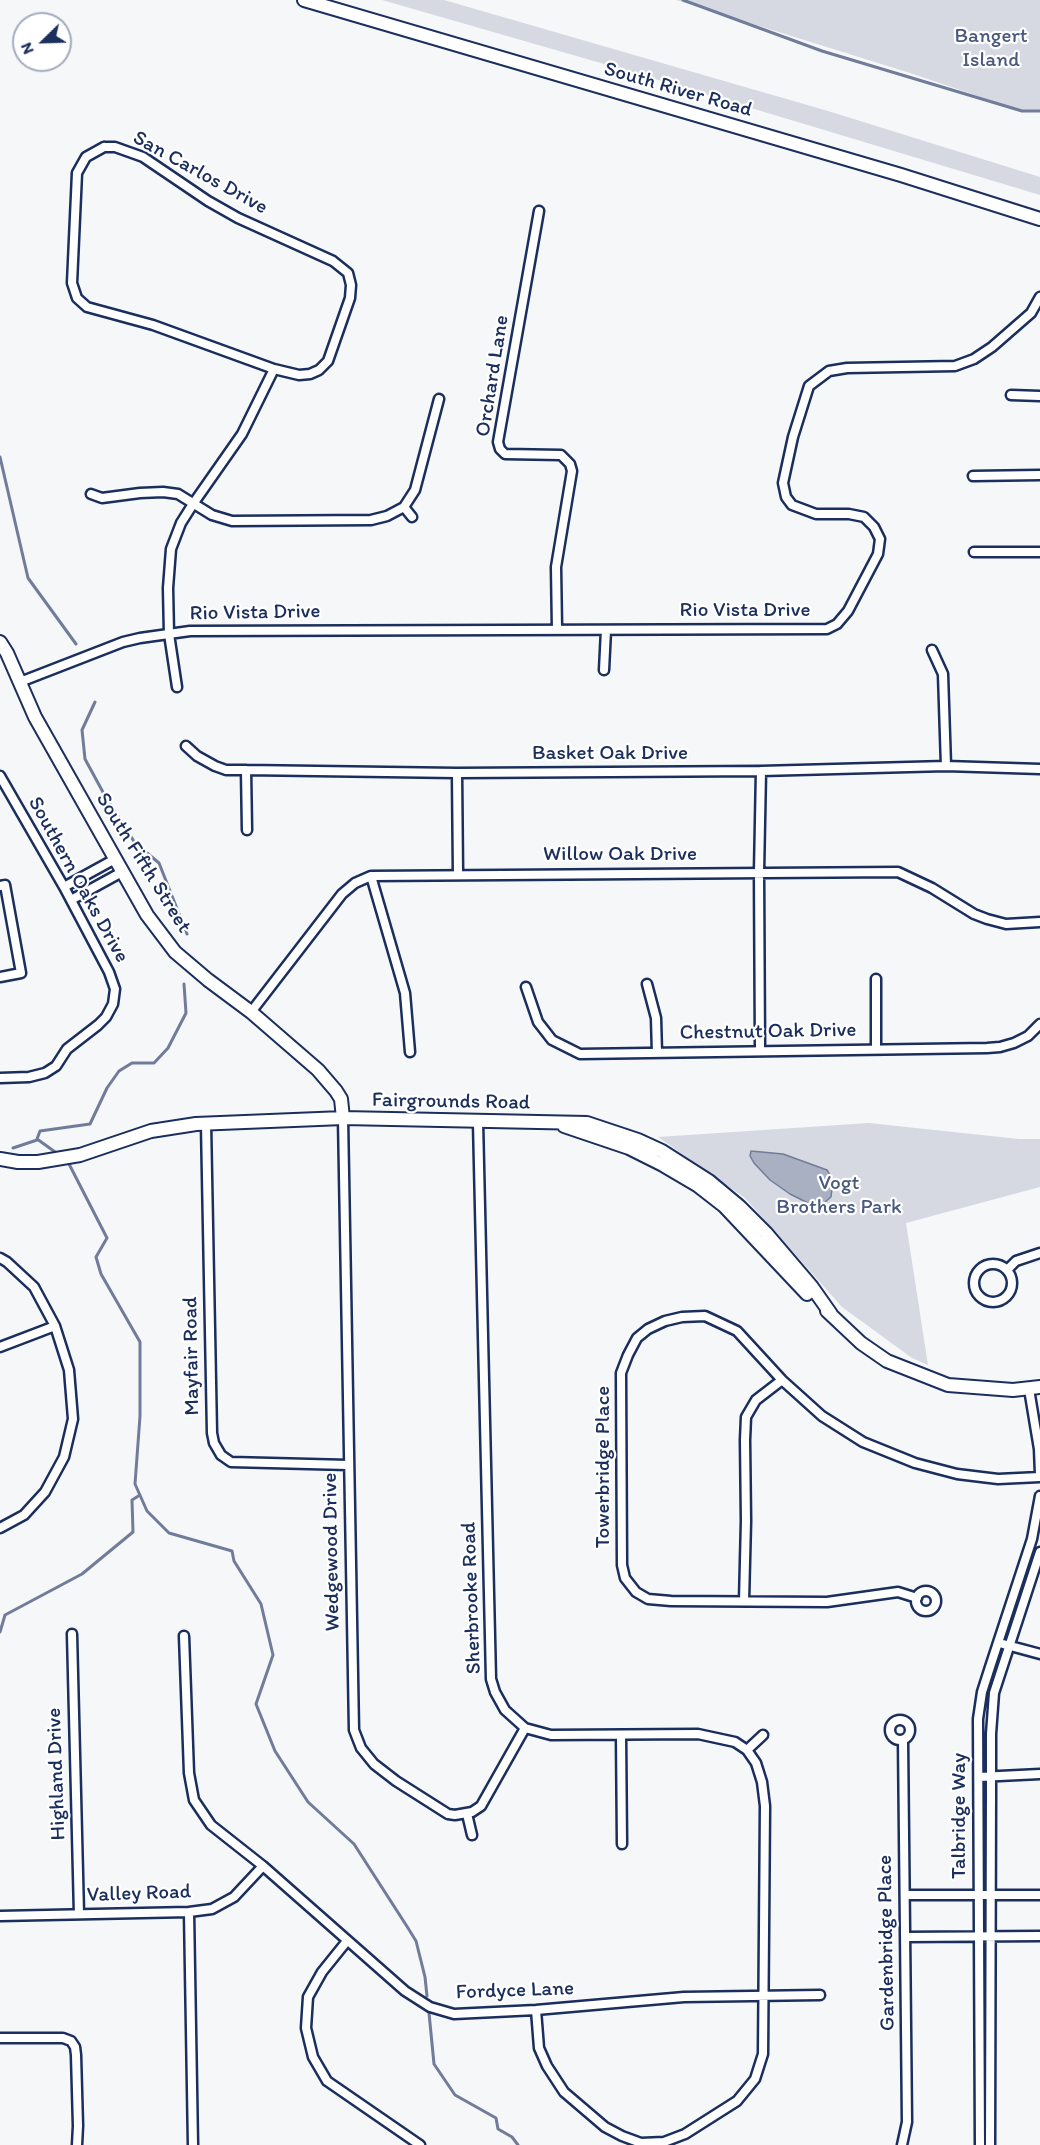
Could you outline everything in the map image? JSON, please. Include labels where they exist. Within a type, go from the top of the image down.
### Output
[{"type":"street","name":"South River Road","points":[[304,0],[901,175],[1040,219]]},
{"type":"street","name":"San Carlos Drive","points":[[104,147],[115,147],[143,158],[238,218],[333,261],[348,273],[351,285],[350,298],[327,361],[319,370],[310,374],[299,375],[274,369],[153,325],[87,307],[76,298],[72,283],[76,173],[86,157],[104,147]]},
{"type":"street","name":"Orchard Lane","points":[[539,211],[498,441],[500,449],[505,454],[561,455],[570,464],[572,471],[556,567],[557,629]]},
{"type":"street","name":"Rio Vista Drive","points":[[20,682],[123,642],[169,634],[213,631],[827,629],[837,624],[858,593],[878,554],[880,539],[874,527],[864,517],[849,514],[816,514],[792,506],[786,497],[783,483],[793,437],[809,386],[829,371],[847,368],[955,366],[992,347],[1031,313],[1040,297]]},
{"type":"street","points":[[177,687],[169,634],[168,588],[171,549],[181,524],[193,504],[242,434],[274,369]]},
{"type":"street","points":[[1011,395],[1040,396]]},
{"type":"street","points":[[91,494],[102,498],[163,492],[178,494],[212,515],[232,521],[371,520],[387,516],[404,507],[415,490],[439,399]]},
{"type":"street","points":[[973,476],[1040,475]]},
{"type":"street","points":[[404,507],[412,517]]},
{"type":"street","points":[[974,552],[1040,552]]},
{"type":"street","points":[[604,670],[606,630]]},
{"type":"street","name":"South Fifth Street","points":[[0,642],[8,653],[35,717],[147,915],[175,952],[298,1051],[336,1091],[341,1099],[343,1118]]},
{"type":"street","points":[[932,650],[943,674],[946,766]]},
{"type":"street","name":"Basket Oak Drive","points":[[186,746],[197,756],[226,770],[457,773],[761,771],[946,766],[1040,769]]},
{"type":"street","points":[[246,770],[247,830]]},
{"type":"street","points":[[760,1050],[761,771]]},
{"type":"street","points":[[457,773],[458,874]]},
{"type":"street","name":"Southern Oaks Drive","points":[[0,776],[64,887],[109,972],[115,989],[113,1004],[98,1025],[67,1050],[56,1066],[45,1073],[29,1077],[0,1078]]},
{"type":"street","points":[[64,887],[115,859]]},
{"type":"street","points":[[71,900],[122,872]]},
{"type":"street","name":"Willow Oak Drive","points":[[251,1012],[342,894],[355,883],[371,876],[898,872],[987,919],[1006,924],[1040,922]]},
{"type":"street","points":[[371,876],[405,993],[410,1052]]},
{"type":"street","points":[[0,977],[21,973],[3,885]]},
{"type":"street","points":[[876,979],[876,1048]]},
{"type":"street","points":[[647,984],[656,1018],[657,1053]]},
{"type":"street","name":"Chestnut Oak Drive","points":[[526,987],[538,1022],[552,1040],[580,1054],[1000,1047],[1014,1043],[1028,1035],[1040,1023]]},
{"type":"street","name":"Fairgrounds Road","points":[[0,1159],[38,1162],[93,1151],[151,1131],[206,1124],[343,1118],[587,1123],[638,1140],[662,1151],[709,1181],[740,1206],[766,1233],[812,1287],[831,1314],[861,1343],[887,1361],[948,1385],[1013,1390],[1035,1388]]},
{"type":"street","name":"Wedgewood Drive","points":[[343,1118],[354,1730],[361,1748],[374,1764],[396,1781],[448,1814],[467,1814]]},
{"type":"street","name":"Sherbrooke Road","points":[[478,1122],[491,1679],[505,1710],[525,1728]]},
{"type":"street","name":"Mayfair Road","points":[[206,1124],[214,1443],[221,1455],[231,1462],[348,1465]]},
{"type":"street","points":[[1007,1270],[1016,1261],[1040,1253]]},
{"type":"street","points":[[0,1258],[34,1287],[55,1326],[69,1370],[73,1419],[64,1457],[45,1492],[24,1515],[0,1528]]},
{"type":"street","points":[[995,1264],[1007,1270],[1012,1283],[1006,1297],[992,1303],[977,1295],[973,1285],[979,1269],[995,1264]]},
{"type":"street","name":"Towerbridge Place","points":[[917,1598],[898,1592],[827,1602],[670,1601],[648,1599],[636,1592],[625,1578],[622,1565],[621,1374],[637,1338],[648,1329],[665,1321],[682,1317],[705,1316],[737,1331],[782,1380],[822,1416],[855,1437],[915,1462],[957,1474],[998,1479],[1040,1475]]},
{"type":"street","points":[[0,1347],[55,1326]]},
{"type":"street","points":[[744,1601],[746,1581],[744,1461],[747,1417],[756,1400],[782,1380]]},
{"type":"street","points":[[1035,1388],[1040,1475]]},
{"type":"street","name":"Talbridge Way","points":[[980,2145],[978,1719],[982,1692],[1032,1539],[1040,1496]]},
{"type":"street","name":"Talbridge Way","points":[[990,2145],[991,1734],[994,1693],[1040,1552]]},
{"type":"street","name":"Highland Drive","points":[[72,1634],[79,1914]]},
{"type":"street","name":"Fordyce Lane","points":[[184,1636],[189,1773],[194,1800],[211,1825],[263,1866],[405,1992],[430,2007],[454,2014],[536,2010],[684,1997],[820,1995]]},
{"type":"street","points":[[998,1642],[1040,1654]]},
{"type":"street","points":[[472,1835],[467,1814],[478,1810],[481,1806],[525,1728],[551,1735],[698,1734],[735,1742],[747,1750],[758,1767],[765,1806],[763,2054],[755,2079],[737,2101],[685,2134],[664,2142],[641,2144],[604,2127],[564,2092],[547,2067],[539,2048],[536,2010]]},
{"type":"street","points":[[621,1735],[621,1844]]},
{"type":"street","points":[[747,1750],[763,1735]]},
{"type":"street","name":"Gardenbridge Place","points":[[902,2145],[907,2122],[903,1740]]},
{"type":"street","points":[[979,1777],[1040,1774]]},
{"type":"street","name":"Valley Road","points":[[0,1916],[189,1912],[212,1909],[234,1897],[263,1866]]},
{"type":"street","points":[[905,1895],[1040,1894]]},
{"type":"street","points":[[189,1912],[193,2145]]},
{"type":"street","points":[[906,1937],[1040,1936]]},
{"type":"street","points":[[347,1941],[322,1972],[308,1997],[306,2028],[313,2057],[327,2081],[420,2145]]},
{"type":"street","points":[[0,2038],[63,2038],[71,2041],[76,2055],[77,2145]]},
{"type":"green space","points":[[382,0],[444,0],[828,111],[1040,177],[1040,195],[625,70]]},
{"type":"green space","name":"Bangert Island","points":[[676,0],[1040,0],[1040,110],[1022,111],[910,73]]},
{"type":"green space","name":"Vogt Brothers Park","points":[[869,1123],[1019,1139],[1040,1139],[1040,1187],[906,1223],[928,1365],[912,1358],[842,1307],[745,1198],[658,1137]]},
{"type":"water","points":[[751,1151],[783,1154],[827,1170],[833,1180],[831,1197],[824,1203],[812,1205],[790,1194],[770,1180],[754,1163],[750,1156]]},
{"type":"waterway","points":[[683,0],[822,51],[1022,111],[1040,111]]},
{"type":"waterway","points":[[0,457],[28,578],[76,644]]},
{"type":"waterway","points":[[95,702],[82,730],[85,759],[135,843],[159,863],[187,934]]},
{"type":"waterway","points":[[58,1154],[37,1139],[40,1131],[90,1124],[107,1088],[119,1071],[132,1063],[154,1063],[168,1048],[186,1013],[184,984]]},
{"type":"waterway","points":[[13,1148],[37,1140]]},
{"type":"waterway","points":[[68,1162],[107,1238],[96,1257],[101,1274],[140,1342],[140,1416],[135,1484],[147,1511],[169,1533],[232,1551],[234,1561],[261,1604],[273,1655],[256,1704],[275,1751],[308,1802],[354,1844],[408,1928],[416,1941],[427,1996]]},
{"type":"waterway","points":[[0,1632],[5,1615],[82,1574],[133,1532],[132,1500],[140,1495]]},
{"type":"waterway","points":[[429,2013],[434,2064],[455,2095],[496,2118],[498,2129],[512,2137],[518,2145]]}]
